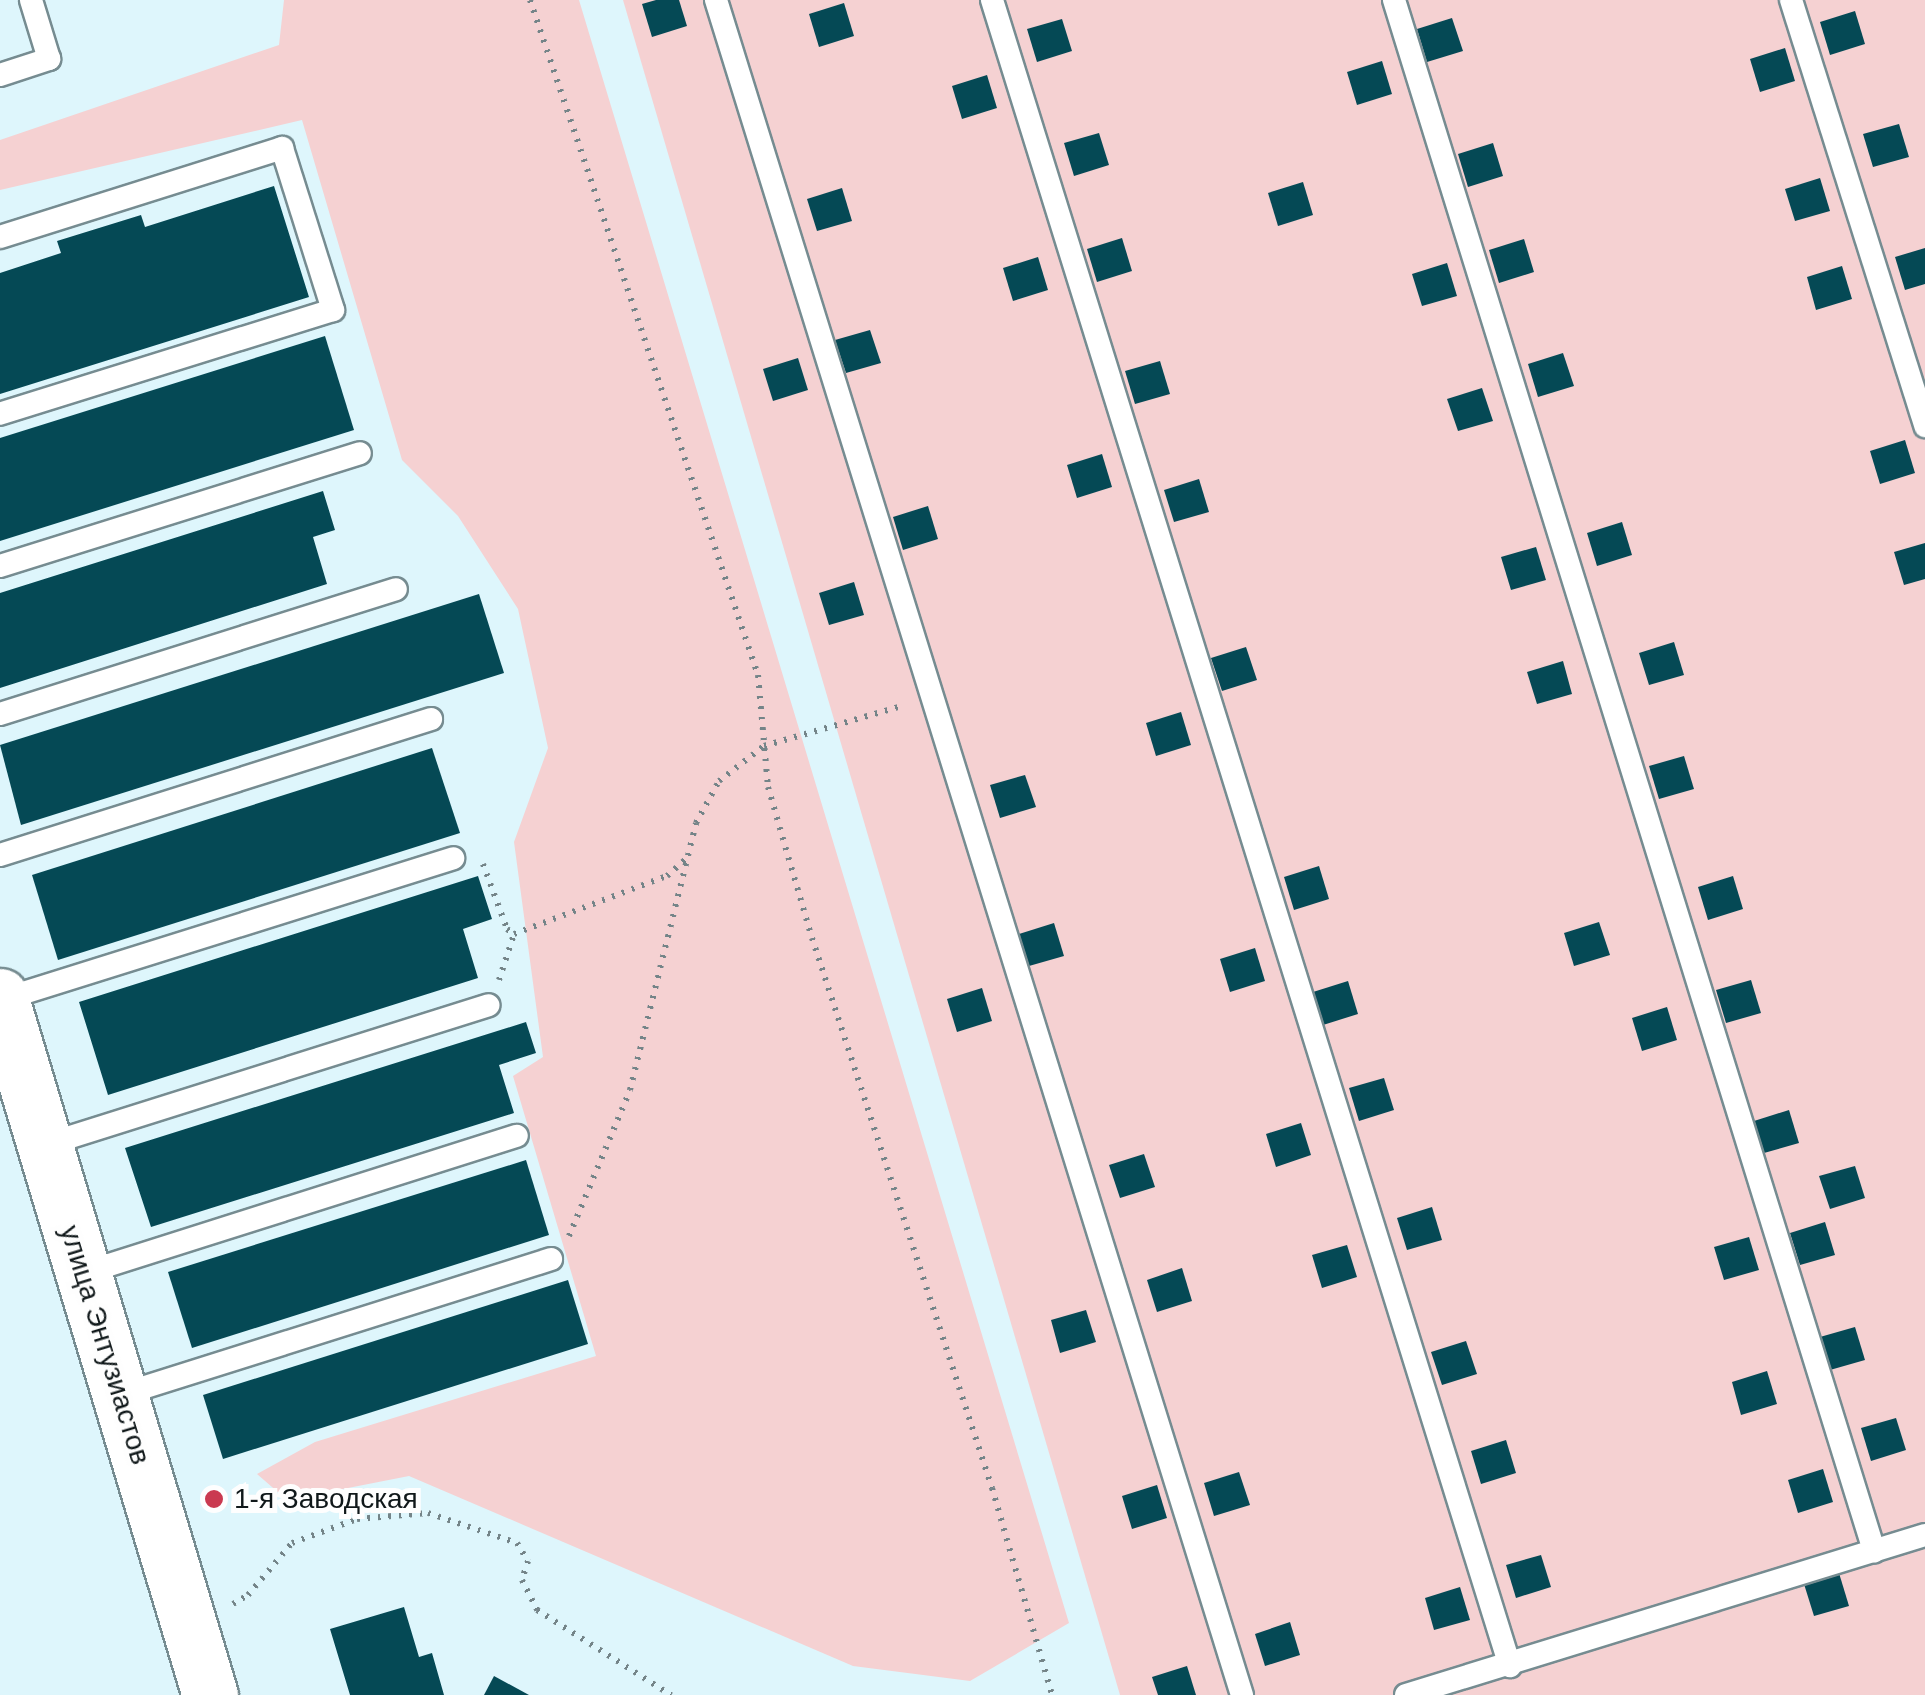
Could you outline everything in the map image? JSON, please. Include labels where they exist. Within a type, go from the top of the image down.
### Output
[{"type":"main road","name":"улица Энтузиастов","points":[[1,998],[13,1084],[45,1144],[210,1695]]},
{"type":"lane","points":[[0,75],[50,59],[30,0]]},
{"type":"lane","points":[[716,0],[1242,1695]]},
{"type":"lane","points":[[992,0],[1510,1666]]},
{"type":"lane","points":[[1394,0],[1874,1550]]},
{"type":"lane","points":[[1791,0],[1925,426]]},
{"type":"lane","points":[[0,237],[282,148],[333,310],[0,414]]},
{"type":"lane","points":[[0,566],[360,454]]},
{"type":"lane","points":[[0,714],[396,589]]},
{"type":"lane","points":[[0,855],[431,719]]},
{"type":"lane","points":[[1,998],[452,858]]},
{"type":"lane","points":[[45,1144],[488,1005]]},
{"type":"lane","points":[[84,1273],[518,1136]]},
{"type":"lane","points":[[120,1395],[551,1259]]},
{"type":"lane","points":[[1406,1695],[1925,1535]]},
{"type":"path","points":[[530,0],[758,675],[768,787],[812,938],[1011,1552],[1052,1695]]},
{"type":"path","points":[[551,1259],[574,1230],[630,1090],[696,823],[720,781],[764,746],[932,696]]},
{"type":"path","points":[[488,1005],[514,934],[666,876],[690,855]]},
{"type":"path","points":[[452,858],[477,858],[485,866],[507,930],[514,934]]},
{"type":"path","points":[[188,1622],[217,1614],[248,1594],[292,1543],[357,1519],[428,1514],[518,1542],[528,1561],[522,1580],[537,1610],[671,1695]]},
{"type":"shaded area","points":[[284,0],[579,0],[1069,1623],[970,1681],[853,1666],[409,1476],[287,1500],[257,1474],[315,1442],[596,1356],[513,1076],[543,1057],[514,842],[548,748],[518,609],[458,516],[402,460],[302,120],[0,190],[0,140],[279,45]]},
{"type":"shaded area","points":[[623,0],[1925,0],[1925,1695],[1120,1695]]},
{"type":"building","points":[[679,0],[687,26],[652,37],[642,4]]},
{"type":"building","points":[[844,3],[854,36],[819,47],[809,14]]},
{"type":"building","points":[[1855,11],[1865,44],[1830,55],[1820,22]]},
{"type":"building","points":[[1452,18],[1463,51],[1427,62],[1417,29]]},
{"type":"building","points":[[1062,19],[1072,51],[1037,62],[1027,29]]},
{"type":"building","points":[[1785,48],[1795,81],[1760,92],[1750,59]]},
{"type":"building","points":[[1382,61],[1392,94],[1357,105],[1347,72]]},
{"type":"building","points":[[987,75],[997,108],[962,119],[952,86]]},
{"type":"building","points":[[1899,124],[1909,157],[1873,167],[1863,134]]},
{"type":"building","points":[[1099,133],[1109,165],[1074,176],[1064,143]]},
{"type":"building","points":[[1493,143],[1503,176],[1468,187],[1458,154]]},
{"type":"building","points":[[1820,178],[1830,211],[1795,221],[1785,189]]},
{"type":"building","points":[[1303,182],[1313,215],[1278,226],[1268,193]]},
{"type":"building","points":[[274,186],[309,297],[0,394],[0,273],[61,253],[57,241],[141,215],[145,227]]},
{"type":"building","points":[[842,188],[852,221],[817,231],[807,199]]},
{"type":"building","points":[[1122,238],[1132,271],[1097,282],[1087,249]]},
{"type":"building","points":[[1524,239],[1534,272],[1499,283],[1489,250]]},
{"type":"building","points":[[1925,248],[1925,284],[1905,290],[1895,257]]},
{"type":"building","points":[[1038,257],[1048,290],[1013,301],[1003,268]]},
{"type":"building","points":[[1447,263],[1457,296],[1422,306],[1412,274]]},
{"type":"building","points":[[1842,266],[1852,299],[1816,310],[1807,277]]},
{"type":"building","points":[[870,330],[881,363],[846,373],[835,340]]},
{"type":"building","points":[[325,336],[354,430],[0,541],[0,438]]},
{"type":"building","points":[[1563,353],[1574,386],[1538,397],[1528,364]]},
{"type":"building","points":[[798,358],[808,390],[773,401],[763,369]]},
{"type":"building","points":[[1160,361],[1170,394],[1135,404],[1125,371]]},
{"type":"building","points":[[1482,388],[1493,421],[1458,431],[1447,399]]},
{"type":"building","points":[[1905,440],[1915,473],[1880,484],[1870,451]]},
{"type":"building","points":[[1102,454],[1112,487],[1077,498],[1067,465]]},
{"type":"building","points":[[1199,479],[1209,512],[1174,522],[1164,490]]},
{"type":"building","points":[[323,491],[335,530],[313,537],[327,584],[0,688],[0,593]]},
{"type":"building","points":[[928,506],[938,539],[903,550],[893,517]]},
{"type":"building","points":[[1622,522],[1632,555],[1597,566],[1587,533]]},
{"type":"building","points":[[1925,543],[1925,579],[1904,585],[1894,552]]},
{"type":"building","points":[[1536,547],[1546,580],[1511,590],[1501,557]]},
{"type":"building","points":[[854,582],[864,615],[829,625],[819,593]]},
{"type":"building","points":[[479,594],[504,673],[21,825],[0,745]]},
{"type":"building","points":[[1674,642],[1684,675],[1649,685],[1639,653]]},
{"type":"building","points":[[1246,647],[1257,680],[1222,691],[1211,658]]},
{"type":"building","points":[[1563,661],[1572,694],[1537,704],[1527,672]]},
{"type":"building","points":[[1181,712],[1191,745],[1156,756],[1146,723]]},
{"type":"building","points":[[432,748],[460,833],[58,960],[32,875]]},
{"type":"building","points":[[1684,756],[1694,789],[1659,799],[1649,766]]},
{"type":"building","points":[[1025,775],[1036,807],[1000,818],[990,785]]},
{"type":"building","points":[[1319,866],[1329,899],[1294,910],[1284,877]]},
{"type":"building","points":[[478,876],[492,919],[463,929],[478,978],[108,1095],[79,1002]]},
{"type":"building","points":[[1733,876],[1743,909],[1708,920],[1698,887]]},
{"type":"building","points":[[1599,922],[1610,955],[1574,966],[1564,933]]},
{"type":"building","points":[[1054,923],[1064,956],[1029,966],[1019,934]]},
{"type":"building","points":[[1255,948],[1265,981],[1230,992],[1220,959]]},
{"type":"building","points":[[1751,980],[1761,1013],[1726,1023],[1716,990]]},
{"type":"building","points":[[1348,981],[1358,1014],[1323,1025],[1313,992]]},
{"type":"building","points":[[982,988],[992,1021],[957,1032],[947,999]]},
{"type":"building","points":[[1667,1007],[1677,1040],[1642,1051],[1632,1018]]},
{"type":"building","points":[[526,1022],[536,1053],[499,1065],[514,1113],[151,1227],[125,1148]]},
{"type":"building","points":[[1384,1078],[1394,1110],[1359,1121],[1349,1088]]},
{"type":"building","points":[[1789,1110],[1799,1143],[1764,1153],[1754,1121]]},
{"type":"building","points":[[1301,1123],[1311,1155],[1276,1167],[1266,1134]]},
{"type":"building","points":[[1144,1154],[1155,1187],[1120,1198],[1109,1165]]},
{"type":"building","points":[[526,1160],[549,1235],[192,1348],[168,1272]]},
{"type":"building","points":[[1855,1166],[1865,1198],[1830,1209],[1819,1176]]},
{"type":"building","points":[[1432,1207],[1442,1240],[1407,1250],[1397,1218]]},
{"type":"building","points":[[1825,1222],[1835,1255],[1800,1265],[1790,1233]]},
{"type":"building","points":[[1749,1237],[1759,1270],[1724,1280],[1714,1247]]},
{"type":"building","points":[[1347,1245],[1357,1277],[1322,1288],[1312,1255]]},
{"type":"building","points":[[1182,1268],[1192,1301],[1157,1312],[1147,1280]]},
{"type":"building","points":[[568,1280],[588,1344],[223,1459],[203,1395]]},
{"type":"building","points":[[1086,1310],[1096,1342],[1060,1353],[1051,1320]]},
{"type":"building","points":[[1855,1327],[1865,1360],[1830,1370],[1820,1337]]},
{"type":"building","points":[[1466,1341],[1477,1374],[1442,1385],[1431,1352]]},
{"type":"building","points":[[1767,1371],[1777,1404],[1741,1415],[1732,1382]]},
{"type":"building","points":[[1896,1418],[1906,1450],[1871,1461],[1861,1428]]},
{"type":"building","points":[[1506,1440],[1516,1473],[1481,1484],[1471,1451]]},
{"type":"building","points":[[1823,1469],[1833,1502],[1798,1513],[1788,1480]]},
{"type":"building","points":[[1239,1472],[1250,1505],[1214,1516],[1204,1483]]},
{"type":"building","points":[[1157,1485],[1167,1518],[1132,1529],[1122,1496]]},
{"type":"building","points":[[1541,1555],[1551,1587],[1516,1598],[1506,1565]]},
{"type":"building","points":[[1839,1573],[1849,1606],[1814,1616],[1804,1584]]},
{"type":"building","points":[[1460,1587],[1470,1620],[1434,1630],[1425,1598]]},
{"type":"building","points":[[404,1607],[419,1657],[432,1653],[444,1695],[350,1695],[330,1629]]},
{"type":"building","points":[[1290,1622],[1300,1655],[1265,1666],[1255,1634]]},
{"type":"building","points":[[1187,1666],[1196,1695],[1158,1695],[1152,1677]]},
{"type":"building","points":[[494,1676],[529,1695],[484,1695]]},
{"type":"place","name":"1-я Заводская","points":[[214,1499]]}]
